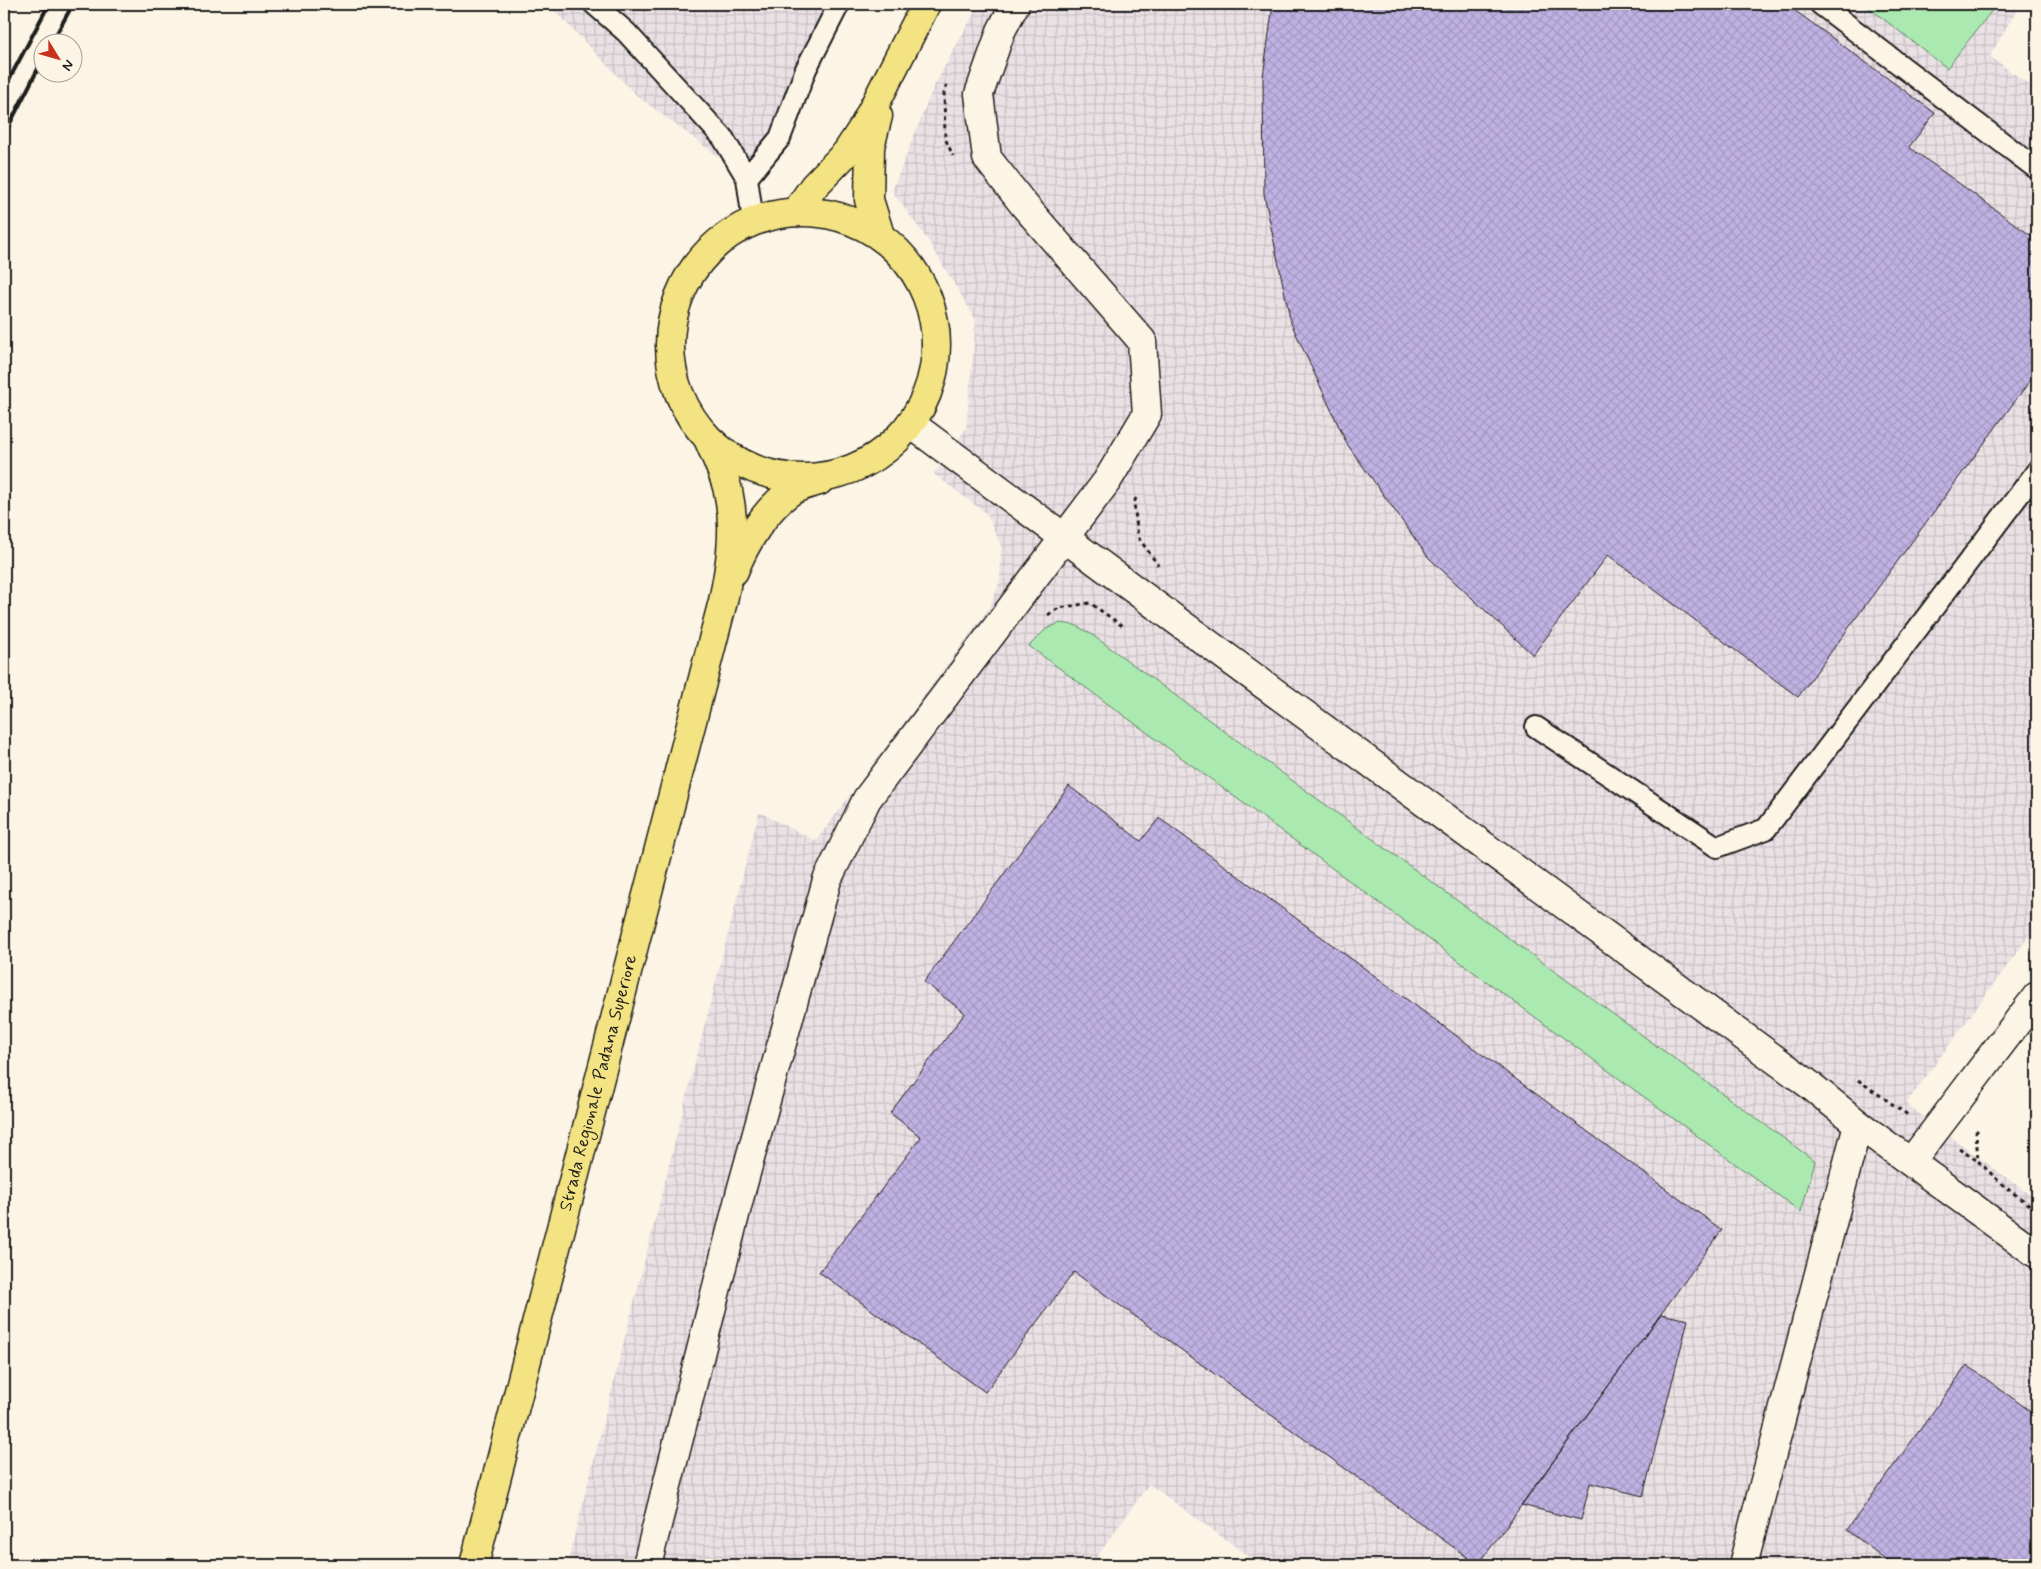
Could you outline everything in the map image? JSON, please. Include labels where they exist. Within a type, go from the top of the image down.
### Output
[{"type":"main road","points":[[796,212],[814,186],[847,152],[860,132],[926,4]]},
{"type":"main road","points":[[880,235],[869,200],[870,147],[876,121],[913,29]]},
{"type":"main road","points":[[796,212],[840,216],[880,235],[910,265],[930,302],[937,344],[931,386],[912,424],[889,447],[862,465],[831,476],[798,479],[766,474],[735,461],[709,441],[683,405],[670,363],[672,319],[688,278],[710,251],[716,244],[753,221],[796,212]]},
{"type":"main road","name":"Strada Regionale Padana Superiore","points":[[474,1565],[723,601],[728,577],[732,533],[729,495],[709,441]]},
{"type":"main road","name":"Strada Regionale Padana Superiore","points":[[723,601],[738,562],[754,533],[772,510],[791,491],[831,476]]},
{"type":"street","points":[[647,1565],[741,1191],[827,880],[867,799],[1107,481],[1147,414],[1142,341],[1024,205],[987,158],[979,94],[1001,31],[1015,4]]},
{"type":"street","points":[[912,424],[1139,593],[1810,1085],[1858,1124],[2037,1254]]},
{"type":"street","points":[[1911,1162],[2037,996]]},
{"type":"street","points":[[1743,1565],[1858,1124]]},
{"type":"lane","points":[[594,4],[626,32],[723,138],[747,178],[753,221]]},
{"type":"lane","points":[[747,178],[780,138],[806,69],[839,4]]},
{"type":"lane","points":[[1820,4],[2037,169]]},
{"type":"lane","points":[[1536,727],[1717,847],[1766,829],[2037,471]]},
{"type":"path","points":[[948,82],[944,90],[945,138],[955,162]]},
{"type":"path","points":[[1046,616],[1059,608],[1090,603],[1121,625],[1139,593],[1160,567],[1138,537],[1134,503],[1138,496]]},
{"type":"path","points":[[1852,1075],[1934,1133],[1978,1161],[2005,1187],[2037,1210]]},
{"type":"path","points":[[1978,1161],[1976,1132],[1982,1125]]},
{"type":"shaded area","points":[[548,4],[846,4],[747,178],[636,95]]},
{"type":"shaded area","points":[[979,4],[2020,4],[1990,56],[2037,91],[2037,925],[1906,1104],[2037,1200],[2037,1565],[1261,1565],[1149,1484],[1091,1565],[567,1565],[759,812],[816,841],[990,607],[1000,581],[1001,546],[987,514],[934,474],[966,429],[976,320],[927,239],[892,191],[933,88]]},
{"type":"green space","points":[[1864,4],[1997,4],[1947,68]]},
{"type":"green space","points":[[1060,623],[1075,625],[1091,634],[1815,1161],[1801,1212],[1029,646],[1046,629]]},
{"type":"building","points":[[1273,4],[1786,4],[1935,113],[1909,147],[2037,240],[2037,371],[1798,697],[1608,555],[1533,655],[1428,557],[1347,444],[1291,323],[1264,194],[1263,77]]},
{"type":"building","points":[[1069,786],[1141,841],[1159,818],[1722,1230],[1478,1565],[1074,1272],[985,1392],[819,1272],[921,1137],[890,1113],[965,1013],[924,982]]},
{"type":"building","points":[[1661,1314],[1688,1320],[1643,1496],[1590,1483],[1581,1520],[1521,1505]]},
{"type":"building","points":[[1967,1365],[2037,1416],[2037,1565],[1893,1565],[1847,1530]]},
{"type":"railway","points":[[4,89],[49,4]]},
{"type":"railway","points":[[58,32],[73,4]]},
{"type":"railway","points":[[4,135],[32,80]]}]
